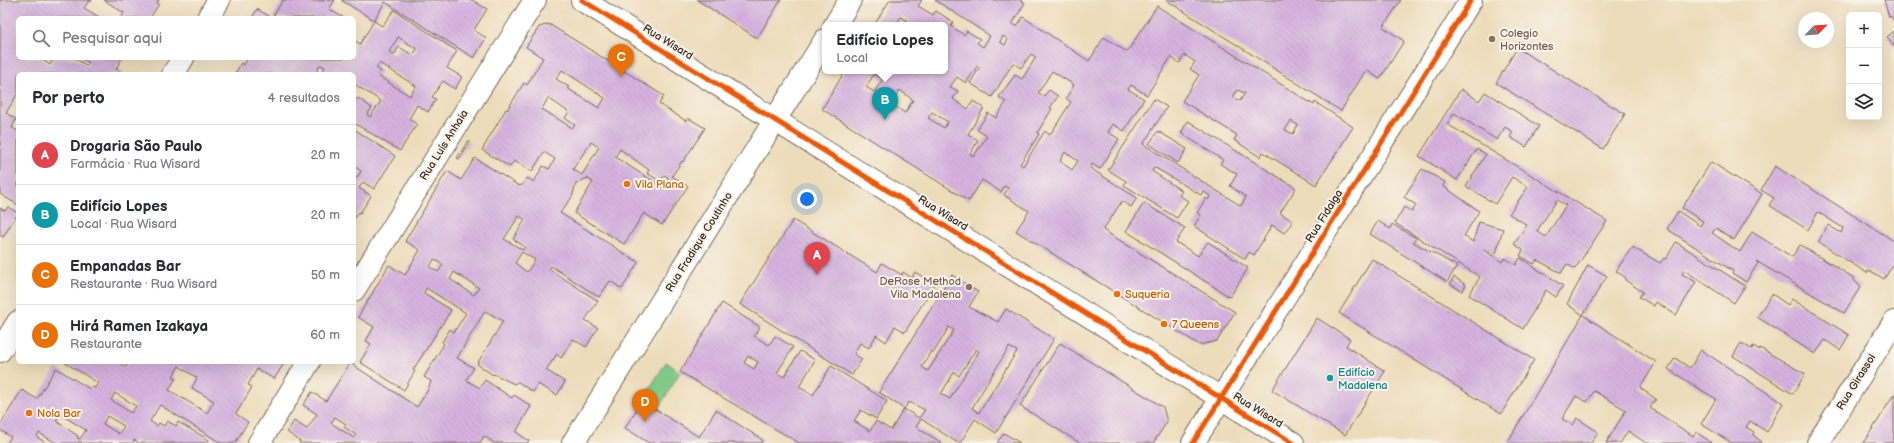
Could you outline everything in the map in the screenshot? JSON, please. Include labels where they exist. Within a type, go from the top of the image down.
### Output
[{"type":"street","points":[[209,16],[219,0]]},
{"type":"street","name":"Rua Luís Anhaia","points":[[356,287],[535,0]]},
{"type":"street","name":"Rua Wisard","points":[[582,0],[1293,443]]},
{"type":"street","points":[[837,22],[850,0]]},
{"type":"street","name":"Rua Fidalga","points":[[1193,443],[1471,0]]},
{"type":"street","name":"Rua Fradique Coutinho","points":[[572,443],[822,45]]},
{"type":"street","points":[[174,72],[182,60]]},
{"type":"street","name":"Rua Girassol","points":[[1818,443],[1894,322]]},
{"type":"street","points":[[0,351],[16,325]]},
{"type":"street","points":[[258,443],[308,364]]},
{"type":"green space","points":[[666,362],[680,372],[657,411],[642,401]]},
{"type":"building","points":[[0,0],[92,0],[91,2],[89,1],[84,8],[98,16],[16,16],[16,60],[43,60],[50,65],[53,60],[78,60],[87,66],[89,63],[84,60],[121,60],[116,69],[121,72],[16,72],[16,96],[6,113],[16,119],[12,128],[16,130],[16,204],[0,194]]},
{"type":"building","points":[[104,0],[159,0],[157,3],[159,4],[151,16],[122,16],[124,13]]},
{"type":"building","points":[[283,0],[335,0],[329,9],[341,16],[273,16]]},
{"type":"building","points":[[341,0],[472,0],[487,9],[474,30],[486,38],[474,58],[385,2],[374,20]]},
{"type":"building","points":[[697,0],[781,0],[757,38]]},
{"type":"building","points":[[890,0],[922,0],[918,6],[933,15],[936,11],[953,22],[951,26],[964,35],[967,31],[980,39],[977,43],[983,47],[990,36],[935,0],[1020,0],[1025,3],[1012,24],[1017,26],[1023,17],[1089,61],[1104,37],[1127,52],[1157,6],[1314,105],[1315,102],[1353,127],[1316,185],[1263,152],[1260,157],[1234,140],[1237,135],[1182,101],[1199,75],[1190,69],[1195,62],[1185,55],[1179,63],[1171,57],[1147,95],[1131,85],[1128,89],[1144,99],[1124,131],[1113,124],[1108,132],[1119,139],[1100,169],[1092,164],[1090,168],[1137,198],[1131,207],[1122,201],[1103,230],[1235,312],[1217,341],[1200,345],[1016,231],[1029,211],[1004,195],[1008,188],[1004,186],[1001,192],[982,180],[969,201],[822,109],[843,74],[874,74],[948,74],[948,22],[909,22],[901,17],[898,22],[876,22]],"holes":[[[1003,36],[1008,40],[1005,45],[1000,42]],[[1031,54],[1036,57],[1022,79],[1015,75],[999,97],[1006,102],[996,118],[988,113],[977,130],[987,136],[974,156],[970,154],[978,140],[968,134],[984,108],[973,101],[968,109],[953,99],[958,91],[950,87],[957,77],[966,83],[978,65],[980,67],[970,83],[992,97],[1013,63],[1021,68]],[[1052,71],[1074,85],[1066,98],[1071,102],[1050,135],[1045,131],[1023,166],[1020,164],[1039,134],[1037,133],[1058,96],[1049,90],[1044,96],[1038,93]],[[874,74],[883,79],[874,92],[866,87]],[[900,90],[913,100],[905,113],[891,104]],[[1237,90],[1245,93],[1240,101],[1233,97]],[[932,112],[948,122],[944,128],[928,118]],[[1291,121],[1298,125],[1293,134],[1285,130]],[[1065,152],[1078,161],[1072,170],[1060,161]]]},
{"type":"building","points":[[1166,0],[1401,0],[1383,27],[1404,41],[1380,79],[1366,70],[1341,111]]},
{"type":"building","points":[[1884,0],[1894,0],[1894,21],[1891,16],[1889,17]]},
{"type":"building","points":[[257,9],[269,16],[253,16]]},
{"type":"building","points":[[394,10],[457,51],[447,68],[462,77],[455,89],[443,81],[432,97],[436,99],[428,112],[417,105],[409,119],[417,124],[400,151],[356,124],[356,100],[358,98],[372,108],[367,115],[370,117],[381,101],[356,85],[356,72],[322,72],[325,67],[320,65],[316,72],[236,72],[241,63],[244,65],[247,60],[356,60],[356,41],[360,44],[374,21],[382,26]],"holes":[[[398,37],[417,49],[413,55],[399,47],[394,55],[389,52]],[[379,63],[416,86],[410,96],[378,76],[381,71],[376,68]]]},
{"type":"building","points":[[549,24],[664,96],[659,104],[686,121],[688,118],[705,128],[672,176],[688,186],[662,225],[644,213],[624,244],[574,213],[593,182],[587,178],[576,184],[572,197],[560,213],[638,262],[622,289],[610,281],[599,297],[551,266],[549,269],[598,301],[585,320],[598,328],[586,347],[573,339],[561,358],[557,354],[546,370],[565,382],[557,395],[538,384],[533,392],[518,382],[514,384],[494,374],[493,375],[477,364],[503,321],[485,311],[457,358],[474,368],[466,380],[480,388],[485,380],[512,398],[514,395],[531,406],[516,432],[529,441],[527,443],[494,443],[484,436],[480,443],[299,443],[300,441],[287,432],[294,421],[307,429],[317,414],[303,405],[312,392],[326,401],[349,364],[417,407],[428,390],[431,381],[424,377],[444,344],[442,342],[450,329],[454,332],[466,313],[426,288],[424,293],[451,310],[413,370],[415,371],[404,390],[360,362],[371,344],[366,341],[374,327],[358,317],[389,265],[405,275],[420,250],[405,241],[447,171],[461,180],[475,158],[519,186],[522,185],[527,178],[534,182],[543,166],[549,169],[555,159],[544,152],[532,171],[514,161],[510,167],[482,150],[506,109],[507,110],[524,83],[527,85],[543,58],[526,47],[539,27]],"holes":[[[562,70],[605,98],[599,108],[567,88],[569,87],[556,79]],[[548,98],[569,112],[565,118],[575,125],[572,128],[542,109]],[[591,142],[599,147],[582,175],[573,169]],[[620,149],[649,170],[647,173],[660,181],[665,175],[668,177],[662,187],[615,157]],[[519,216],[525,220],[513,239],[525,247],[523,250],[504,239]],[[522,252],[535,260],[527,272],[515,263]],[[434,259],[443,265],[438,272],[430,267]],[[454,272],[479,288],[474,295],[450,279]],[[335,417],[346,424],[344,427],[356,435],[354,438],[331,423]]]},
{"type":"building","points":[[1894,31],[1894,47],[1887,37]]},
{"type":"building","points":[[1517,48],[1625,114],[1603,149],[1496,83]]},
{"type":"building","points":[[1461,89],[1479,101],[1485,92],[1539,126],[1526,147],[1510,137],[1513,132],[1505,127],[1497,140],[1454,113],[1447,124],[1607,221],[1575,269],[1567,264],[1561,273],[1537,260],[1534,264],[1520,256],[1523,250],[1514,244],[1527,225],[1509,214],[1528,187],[1512,177],[1495,204],[1466,186],[1486,154],[1477,149],[1457,180],[1419,156]],"holes":[[[1557,200],[1566,205],[1546,237],[1537,231]]]},
{"type":"building","points":[[1154,99],[1167,107],[1143,144],[1241,206],[1246,197],[1230,186],[1237,174],[1220,164],[1223,160],[1181,133],[1188,121],[1296,188],[1280,213],[1293,221],[1284,233],[1272,225],[1254,255],[1249,252],[1245,259],[1194,226],[1201,215],[1197,213],[1206,198],[1208,200],[1210,196],[1203,191],[1201,195],[1154,167],[1152,171],[1182,191],[1179,195],[1188,201],[1177,218],[1124,185],[1126,181],[1108,170]]},
{"type":"building","points":[[356,130],[395,156],[374,189],[363,182],[359,188],[371,196],[360,213],[359,212],[356,216],[356,177],[361,171],[356,167]]},
{"type":"building","points":[[1158,131],[1187,149],[1178,163],[1149,144]]},
{"type":"building","points":[[468,141],[470,142],[459,159],[457,158]]},
{"type":"building","points":[[1711,162],[1762,194],[1734,240],[1716,228],[1712,233],[1740,252],[1752,232],[1792,257],[1800,245],[1854,278],[1853,280],[1861,286],[1844,313],[1756,261],[1758,263],[1746,282],[1732,273],[1733,271],[1667,229],[1678,211],[1700,226],[1703,221],[1682,208]]},
{"type":"building","points":[[1775,166],[1894,241],[1894,263],[1884,279],[1869,270],[1867,273],[1818,242],[1828,225],[1841,233],[1843,228],[1818,212],[1808,230],[1769,205],[1774,198],[1761,190]]},
{"type":"building","points":[[1422,169],[1445,182],[1443,186],[1479,211],[1464,236],[1473,242],[1479,222],[1503,229],[1496,253],[1483,249],[1502,262],[1505,258],[1516,265],[1520,258],[1563,286],[1556,297],[1546,290],[1523,329],[1469,295],[1480,277],[1395,223],[1404,207],[1412,212],[1416,205],[1404,197]]},
{"type":"building","points":[[1144,203],[1185,228],[1176,242],[1198,256],[1208,242],[1248,268],[1230,297],[1126,231]]},
{"type":"building","points":[[8,207],[16,212],[16,216],[3,237],[0,235],[0,208],[5,211]]},
{"type":"building","points":[[793,220],[877,272],[882,263],[902,275],[903,272],[912,278],[915,272],[935,284],[905,332],[895,326],[886,342],[876,335],[869,348],[860,343],[854,354],[862,359],[852,375],[740,304]]},
{"type":"building","points":[[1378,221],[1390,229],[1392,224],[1416,238],[1413,242],[1457,266],[1447,282],[1370,234]]},
{"type":"building","points":[[1676,242],[1745,286],[1734,303],[1684,270],[1682,274],[1696,282],[1676,315],[1656,302],[1654,306],[1639,297],[1643,292],[1625,280],[1626,278],[1616,271],[1632,247],[1660,263],[1664,258],[1666,259]]},
{"type":"building","points":[[1372,259],[1534,360],[1501,414],[1339,313]]},
{"type":"building","points":[[1588,265],[1607,276],[1583,315],[1567,304]]},
{"type":"building","points":[[952,275],[978,292],[969,307],[998,322],[1006,309],[1054,339],[996,433],[975,419],[960,443],[921,419],[916,427],[942,443],[799,443],[680,372],[722,303],[760,327],[754,336],[769,345],[775,336],[793,347],[777,373],[784,377],[800,351],[815,360],[799,387],[813,395],[831,366],[887,401],[876,419],[861,410],[854,421],[870,431],[876,421],[891,430],[904,409],[879,392]],"holes":[[[949,327],[954,330],[928,371],[922,367],[931,351],[934,352]],[[1009,347],[1017,351],[979,413],[972,408]],[[976,349],[979,351],[950,399],[941,394],[954,372],[959,376]],[[748,356],[758,362],[754,369],[744,363]],[[909,402],[925,410],[919,418],[904,409]]]},
{"type":"building","points":[[1454,277],[1466,285],[1462,291],[1450,284]]},
{"type":"building","points":[[1772,294],[1788,305],[1792,299],[1849,335],[1840,350],[1825,340],[1815,354],[1757,317]]},
{"type":"building","points":[[1583,315],[1656,362],[1640,388],[1656,399],[1650,408],[1693,436],[1696,432],[1712,443],[1646,443],[1628,431],[1620,443],[1606,443],[1626,410],[1594,391],[1587,402],[1576,396],[1562,419],[1573,425],[1577,418],[1598,432],[1591,443],[1507,443]]},
{"type":"building","name":"Edifício Madalena","points":[[1317,318],[1350,339],[1346,346],[1385,371],[1345,435],[1272,390]]},
{"type":"building","points":[[1060,343],[1163,407],[1167,422],[1153,443],[1080,443],[1020,406]]},
{"type":"building","points":[[1741,343],[1752,349],[1753,346],[1760,350],[1760,348],[1805,374],[1793,394],[1733,356]]},
{"type":"building","points":[[1701,350],[1783,403],[1767,432],[1750,421],[1746,427],[1754,432],[1753,435],[1762,442],[1761,443],[1732,443],[1701,424],[1716,399],[1668,369],[1675,358],[1690,368]]},
{"type":"building","points":[[67,364],[121,364],[126,367],[128,364],[284,364],[274,379],[257,369],[248,385],[252,387],[236,414],[248,422],[235,443],[221,443],[160,405],[150,421],[157,426],[159,423],[164,426],[167,421],[176,426],[178,422],[209,440],[207,443],[139,443],[134,440],[133,443],[82,443],[80,441],[78,443],[56,443],[39,433],[37,437],[46,443],[7,443],[11,437],[0,430],[0,425],[22,390],[37,399],[56,368],[90,389],[92,387],[95,388],[98,383]],"holes":[[[179,366],[197,378],[192,388],[214,401],[207,413],[169,390],[176,378],[173,376]],[[115,393],[136,406],[131,413],[111,400]],[[60,414],[86,430],[80,439],[56,421]],[[107,416],[124,426],[119,434],[103,424]]]},
{"type":"building","points":[[1894,394],[1894,443],[1863,443],[1879,419]]},
{"type":"building","points":[[642,401],[699,437],[716,410],[763,440],[761,443],[649,443],[625,428]]},
{"type":"building","points":[[1004,433],[1020,443],[997,443]]},
{"type":"cycle path","points":[[582,0],[1293,443]]},
{"type":"cycle path","points":[[1193,443],[1471,0]]},
{"type":"place","name":"Colegio Horizontes","points":[[1492,39]]},
{"type":"place","name":"Empanadas Bar","points":[[621,77]]},
{"type":"place","name":"Edifício Lopes","points":[[885,120]]},
{"type":"place","name":"Vila Plana","points":[[627,184]]},
{"type":"place","name":"Drogaria São Paulo","points":[[817,275]]},
{"type":"place","name":"DeRose Method Vila Madalena","points":[[969,287]]},
{"type":"place","name":"Suqueria","points":[[1117,294]]},
{"type":"place","name":"7 Queens","points":[[1164,324]]},
{"type":"place","name":"Edifício Madalena","points":[[1330,378]]},
{"type":"place","name":"Nola Bar","points":[[29,413]]},
{"type":"place","name":"Hirá Ramen Izakaya","points":[[645,422]]}]
